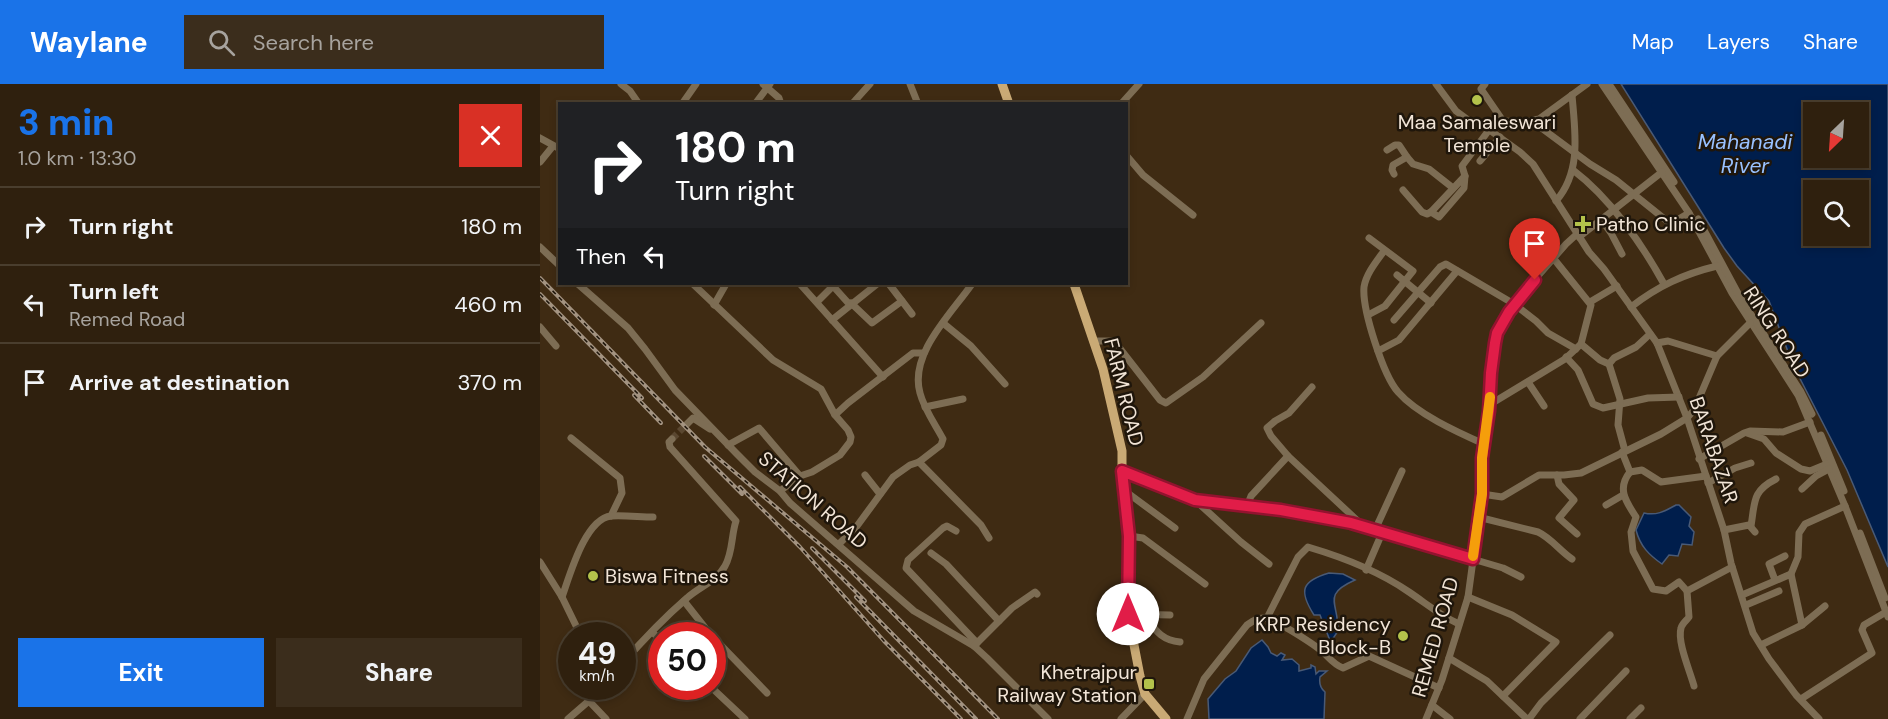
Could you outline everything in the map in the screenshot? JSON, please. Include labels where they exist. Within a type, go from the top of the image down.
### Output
[{"type":"main road","points":[[1005,85],[1009,102]]},
{"type":"main road","name":"FARM ROAD","points":[[1074,285],[1103,369],[1122,451],[1129,536],[1128,614],[1145,694],[1166,719]]},
{"type":"street","points":[[621,84],[630,91],[638,102]]},
{"type":"street","points":[[683,102],[696,84]]},
{"type":"street","points":[[854,102],[870,84]]},
{"type":"street","points":[[910,84],[917,102]]},
{"type":"street","points":[[1123,102],[1138,84]]},
{"type":"street","name":"BARABAZAR","points":[[1436,84],[1456,111],[1471,122],[1487,128],[1533,164],[1578,236],[1657,342],[1687,418],[1724,530],[1732,567],[1743,595],[1753,633],[1801,699],[1819,719]]},
{"type":"street","points":[[1485,84],[1481,89],[1503,121]]},
{"type":"street","points":[[1431,212],[1437,217],[1442,215],[1461,192],[1465,184],[1462,166],[1487,128],[1503,121],[1539,119],[1587,84]]},
{"type":"street","name":"RING ROAD","points":[[1602,84],[1689,213],[1717,266],[1805,399],[1887,611]]},
{"type":"street","name":"RING ROAD","points":[[1609,84],[1699,221],[1750,323],[1798,395],[1887,611]]},
{"type":"street","points":[[756,102],[767,85],[780,102]]},
{"type":"street","points":[[1556,201],[1568,184],[1576,153],[1572,95]]},
{"type":"street","points":[[1532,121],[1672,223],[1689,213]]},
{"type":"street","points":[[540,138],[556,148],[540,162]]},
{"type":"street","points":[[1480,161],[1500,138]]},
{"type":"street","points":[[1394,174],[1392,168],[1394,164],[1386,148],[1399,145],[1413,164],[1429,169],[1453,188]]},
{"type":"street","points":[[1128,157],[1143,175],[1193,215]]},
{"type":"street","points":[[1394,164],[1407,157]]},
{"type":"street","points":[[1573,170],[1593,186],[1644,249],[1664,284]]},
{"type":"street","name":"REMED ROAD","points":[[1426,719],[1439,688],[1468,597],[1482,494],[1484,444],[1495,343],[1503,321],[1514,304],[1566,244],[1662,172]]},
{"type":"street","points":[[1403,190],[1422,212],[1427,214],[1465,176]]},
{"type":"street","points":[[1601,219],[1622,254]]},
{"type":"street","points":[[1368,315],[1385,306],[1413,271],[1369,238]]},
{"type":"street","points":[[540,247],[558,264]]},
{"type":"street","points":[[1384,251],[1370,270],[1364,286],[1368,315],[1389,379],[1399,394],[1442,423],[1484,444]]},
{"type":"street","points":[[1490,405],[1566,357],[1579,346],[1591,308],[1590,302],[1554,259]]},
{"type":"street","points":[[1394,320],[1417,292],[1446,264],[1514,304],[1548,333],[1579,346],[1609,364]]},
{"type":"street","points":[[1631,307],[1664,284],[1688,273],[1717,266]]},
{"type":"street","points":[[1378,351],[1399,340],[1457,271]]},
{"type":"street","points":[[1397,275],[1431,303]]},
{"type":"street","name":"STATION ROAD","points":[[579,285],[628,328],[675,390],[754,472],[780,491],[790,503],[914,611],[975,645],[1048,719]]},
{"type":"street","points":[[694,285],[773,360],[820,389],[851,437],[840,455],[780,491]]},
{"type":"street","points":[[714,305],[725,285]]},
{"type":"street","points":[[801,285],[883,377]]},
{"type":"street","points":[[817,302],[834,285],[872,323],[902,301]]},
{"type":"street","points":[[832,320],[876,285]]},
{"type":"street","points":[[889,285],[912,314]]},
{"type":"street","points":[[839,544],[857,526],[899,472],[920,462],[941,445],[943,439],[919,392],[918,375],[928,345],[971,285]]},
{"type":"street","points":[[1590,302],[1617,286]]},
{"type":"street","points":[[943,323],[971,346],[1005,384]]},
{"type":"street","points":[[1093,341],[1114,340],[1160,400],[1166,403],[1203,377],[1261,323]]},
{"type":"street","points":[[1482,494],[1502,497],[1539,475],[1581,473],[1687,418],[1694,410],[1717,356],[1750,323]]},
{"type":"street","points":[[540,327],[556,346]]},
{"type":"street","points":[[1609,364],[1614,358],[1636,347],[1650,334]]},
{"type":"street","points":[[1657,342],[1668,341],[1717,356]]},
{"type":"street","points":[[835,415],[913,353],[924,353]]},
{"type":"street","points":[[1566,357],[1578,370],[1593,404],[1603,408],[1656,397],[1678,397]]},
{"type":"street","points":[[1609,364],[1620,404],[1617,425],[1630,472]]},
{"type":"street","points":[[1528,382],[1544,406]]},
{"type":"street","points":[[1312,387],[1288,413],[1267,428],[1288,456],[1364,526]]},
{"type":"street","points":[[925,406],[963,399]]},
{"type":"street","points":[[686,425],[693,418],[699,424],[713,430]]},
{"type":"street","points":[[1699,459],[1750,431],[1783,432],[1810,422]]},
{"type":"street","points":[[728,445],[759,428],[800,477]]},
{"type":"street","points":[[1744,433],[1764,440],[1776,453],[1801,469],[1810,471],[1828,467]]},
{"type":"street","points":[[571,438],[620,478],[622,493],[611,516]]},
{"type":"street","points":[[662,622],[724,568],[729,558],[736,521],[670,447],[669,442],[672,439]]},
{"type":"street","points":[[1247,506],[1251,496],[1288,456]]},
{"type":"street","points":[[920,462],[981,525],[989,538]]},
{"type":"street","points":[[1694,686],[1680,632],[1681,626],[1689,617],[1687,591],[1680,583],[1666,591],[1650,587],[1633,551],[1631,532],[1636,517],[1623,495],[1625,480],[1630,472],[1642,470],[1666,482],[1707,480],[1751,462]]},
{"type":"street","points":[[1802,489],[1828,467]]},
{"type":"street","points":[[1122,471],[1195,500],[1318,516],[1364,526],[1503,568],[1521,577]]},
{"type":"street","points":[[1366,570],[1402,471]]},
{"type":"street","points":[[865,475],[880,494]]},
{"type":"street","points":[[1557,475],[1559,483],[1574,500],[1559,518],[1577,534]]},
{"type":"street","points":[[1724,530],[1746,525],[1753,529],[1755,497],[1764,485],[1776,479]]},
{"type":"street","points":[[1125,491],[1175,528]]},
{"type":"street","points":[[1606,505],[1623,495]]},
{"type":"street","points":[[1195,500],[1269,564]]},
{"type":"street","points":[[1802,625],[1791,574],[1798,557],[1799,533],[1805,524],[1845,506]]},
{"type":"street","points":[[562,597],[582,546],[596,523],[611,516],[653,517]]},
{"type":"street","points":[[1478,517],[1547,536],[1572,559]]},
{"type":"street","points":[[956,531],[947,526],[943,528],[908,561],[906,568],[975,645],[1012,608],[1035,592],[1037,594]]},
{"type":"street","points":[[1129,536],[1143,538],[1205,584]]},
{"type":"street","points":[[1267,618],[1284,581],[1298,557],[1308,547],[1366,570],[1408,591],[1440,616],[1460,624]]},
{"type":"street","points":[[931,553],[946,564],[999,621]]},
{"type":"street","points":[[1775,580],[1769,564],[1785,556]]},
{"type":"street","points":[[540,562],[574,622]]},
{"type":"street","points":[[1687,591],[1732,567]]},
{"type":"street","points":[[1743,595],[1791,574]]},
{"type":"street","points":[[1746,605],[1779,591]]},
{"type":"street","points":[[1468,597],[1512,615],[1556,642],[1503,696]]},
{"type":"street","points":[[684,601],[710,634],[767,693]]},
{"type":"street","points":[[1761,645],[1802,625],[1825,606]]},
{"type":"street","points":[[1801,699],[1872,653],[1862,630],[1864,625],[1887,611]]},
{"type":"street","points":[[1128,614],[1170,615]]},
{"type":"street","points":[[1143,614],[1167,641],[1180,642]]},
{"type":"street","points":[[1187,719],[1204,679],[1247,625],[1256,619],[1267,618],[1314,645],[1334,664],[1343,668],[1369,656],[1439,688]]},
{"type":"street","points":[[1449,658],[1486,681],[1528,719],[1610,635]]},
{"type":"street","points":[[636,649],[648,636]]},
{"type":"street","points":[[1580,719],[1626,671]]},
{"type":"street","points":[[1121,719],[1145,694]]},
{"type":"street","points":[[568,719],[589,700],[606,719]]},
{"type":"street","points":[[725,700],[745,719]]},
{"type":"street","points":[[1432,705],[1450,719]]},
{"type":"street","points":[[1630,719],[1641,708]]},
{"type":"water","name":"Mahanadi River","points":[[1621,84],[1888,84],[1888,567],[1847,470],[1793,365],[1769,301],[1737,266]]},
{"type":"water","points":[[1679,505],[1691,517],[1689,526],[1694,532],[1692,545],[1682,544],[1678,556],[1669,555],[1662,564],[1646,550],[1636,530],[1644,513],[1657,513]]},
{"type":"water","points":[[1329,573],[1343,574],[1355,580],[1338,590],[1335,595],[1338,631],[1332,640],[1329,638],[1320,615],[1314,615],[1305,593],[1308,583]]},
{"type":"water","points":[[1262,640],[1271,653],[1277,656],[1281,653],[1285,655],[1282,660],[1292,659],[1299,665],[1299,671],[1311,668],[1311,665],[1315,667],[1316,674],[1319,671],[1327,671],[1320,677],[1321,687],[1325,692],[1324,719],[1209,719],[1208,699],[1225,679],[1236,671],[1251,648]]},
{"type":"tunnel","points":[[672,439],[686,425]]},
{"type":"railway","points":[[540,278],[705,447],[847,567],[998,719]]},
{"type":"railway","points":[[540,294],[642,398]]},
{"type":"railway","points":[[634,395],[661,423]]},
{"type":"railway","points":[[704,456],[742,494]]},
{"type":"railway","points":[[740,487],[800,547],[884,641],[961,719]]},
{"type":"railway","points":[[812,548],[865,601]]},
{"type":"railway","points":[[856,597],[976,719]]},
{"type":"slow traffic","points":[[1473,556],[1482,494],[1482,458],[1490,397]]},
{"type":"place","name":"Maa Samaleswari Temple","points":[[1477,100]]},
{"type":"place","name":"Patho Clinic","points":[[1583,224]]},
{"type":"place","name":"Biswa Fitness","points":[[593,576]]},
{"type":"place","name":"KRP Residency Block-B","points":[[1403,636]]},
{"type":"place","name":"Khetrajpur Railway Station","points":[[1149,684]]},
{"type":"route","points":[[1128,614],[1129,536],[1122,471],[1165,486],[1195,500],[1281,510],[1351,523],[1473,559],[1482,494],[1482,458],[1497,333],[1515,302],[1535,280]]}]
